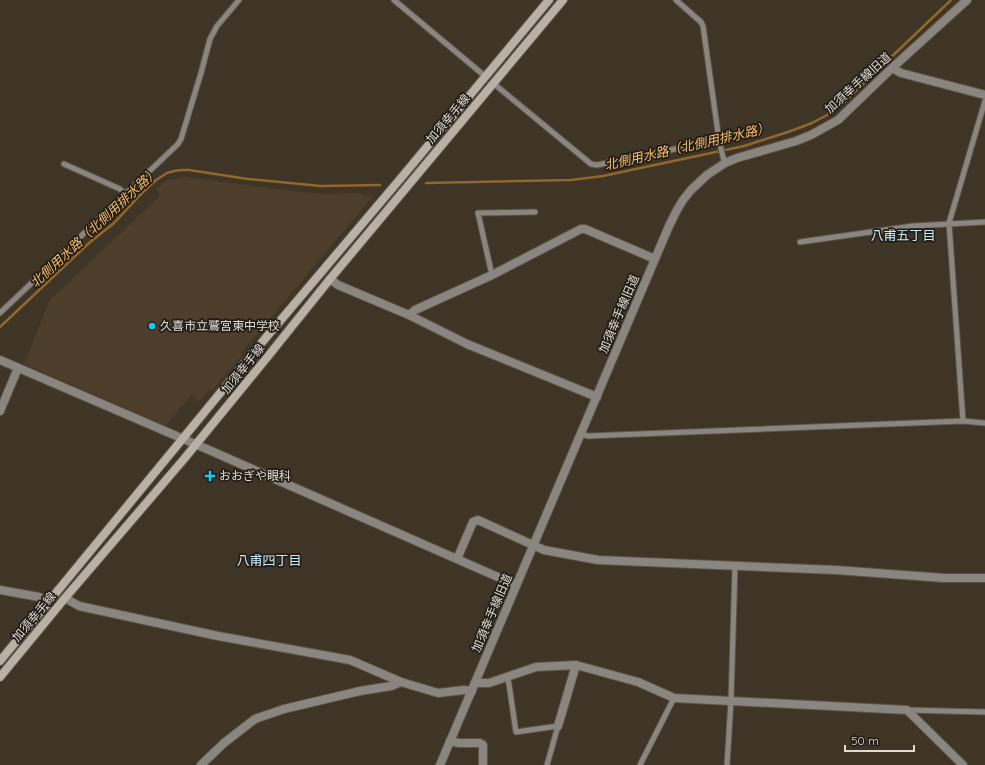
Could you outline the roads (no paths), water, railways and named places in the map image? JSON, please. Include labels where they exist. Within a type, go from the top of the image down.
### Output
[{"type":"main road","name":"加須幸手線","points":[[0,661],[253,353],[549,0]]},
{"type":"main road","name":"加須幸手線","points":[[0,677],[65,598],[196,445],[330,279],[563,0]]},
{"type":"street","name":"加須幸手線旧道","points":[[440,765],[669,226],[683,200],[691,190],[724,160],[737,158],[801,139],[838,120],[892,68],[967,0]]},
{"type":"street","points":[[892,68],[901,73],[985,95]]},
{"type":"street","points":[[409,315],[416,310],[492,275],[581,229],[585,229],[655,259]]},
{"type":"street","points":[[330,279],[338,285],[409,315],[467,344],[597,397]]},
{"type":"street","points":[[0,360],[516,585]]},
{"type":"street","points":[[0,411],[18,368]]},
{"type":"street","points":[[457,559],[472,522],[478,520],[544,550],[598,560],[836,570],[944,578],[985,578]]},
{"type":"street","points":[[0,590],[39,597],[48,603]]},
{"type":"street","points":[[65,598],[79,606],[218,636],[350,660],[401,682],[438,693],[464,690],[536,667],[576,665],[638,682],[674,698],[907,710],[963,765]]},
{"type":"street","points":[[558,726],[576,665]]},
{"type":"street","points":[[201,765],[224,743],[255,719],[284,709],[360,691],[391,686],[401,682]]},
{"type":"street","points":[[450,741],[459,743],[480,743],[483,745],[483,765]]},
{"type":"lane","points":[[0,313],[178,144],[187,120],[210,38],[217,26],[239,0]]},
{"type":"lane","points":[[394,0],[486,76]]},
{"type":"lane","points":[[676,0],[701,22],[703,26],[724,160]]},
{"type":"lane","points":[[493,83],[591,164],[597,166],[720,142]]},
{"type":"lane","points":[[963,421],[949,224],[985,102]]},
{"type":"lane","points":[[64,164],[120,189],[125,194]]},
{"type":"lane","points":[[492,275],[478,213],[536,212]]},
{"type":"lane","points":[[800,242],[913,226],[985,222]]},
{"type":"lane","points":[[581,434],[588,436],[963,421],[985,423]]},
{"type":"lane","points":[[727,765],[731,701],[735,566]]},
{"type":"lane","points":[[507,677],[516,732],[558,726],[547,765]]},
{"type":"lane","points":[[640,765],[674,698]]},
{"type":"lane","points":[[907,710],[985,712]]},
{"type":"waterway","name":"北側用水路（北側用排水路）","points":[[426,183],[571,180],[603,176],[744,146],[788,132],[812,123],[840,106],[951,0]]},
{"type":"waterway","name":"北側用水路（北側用排水路）","points":[[0,327],[89,243],[114,223],[156,180],[167,173],[189,170],[248,179],[321,186],[380,185]]},
{"type":"place","name":"久喜市立鷲宮東中学校","points":[[152,326]]},
{"type":"place","name":"おおぎや眼科","points":[[210,476]]},
{"type":"district","name":"八甫五丁目","points":[[903,235]]},
{"type":"district","name":"八甫四丁目","points":[[269,560]]}]
